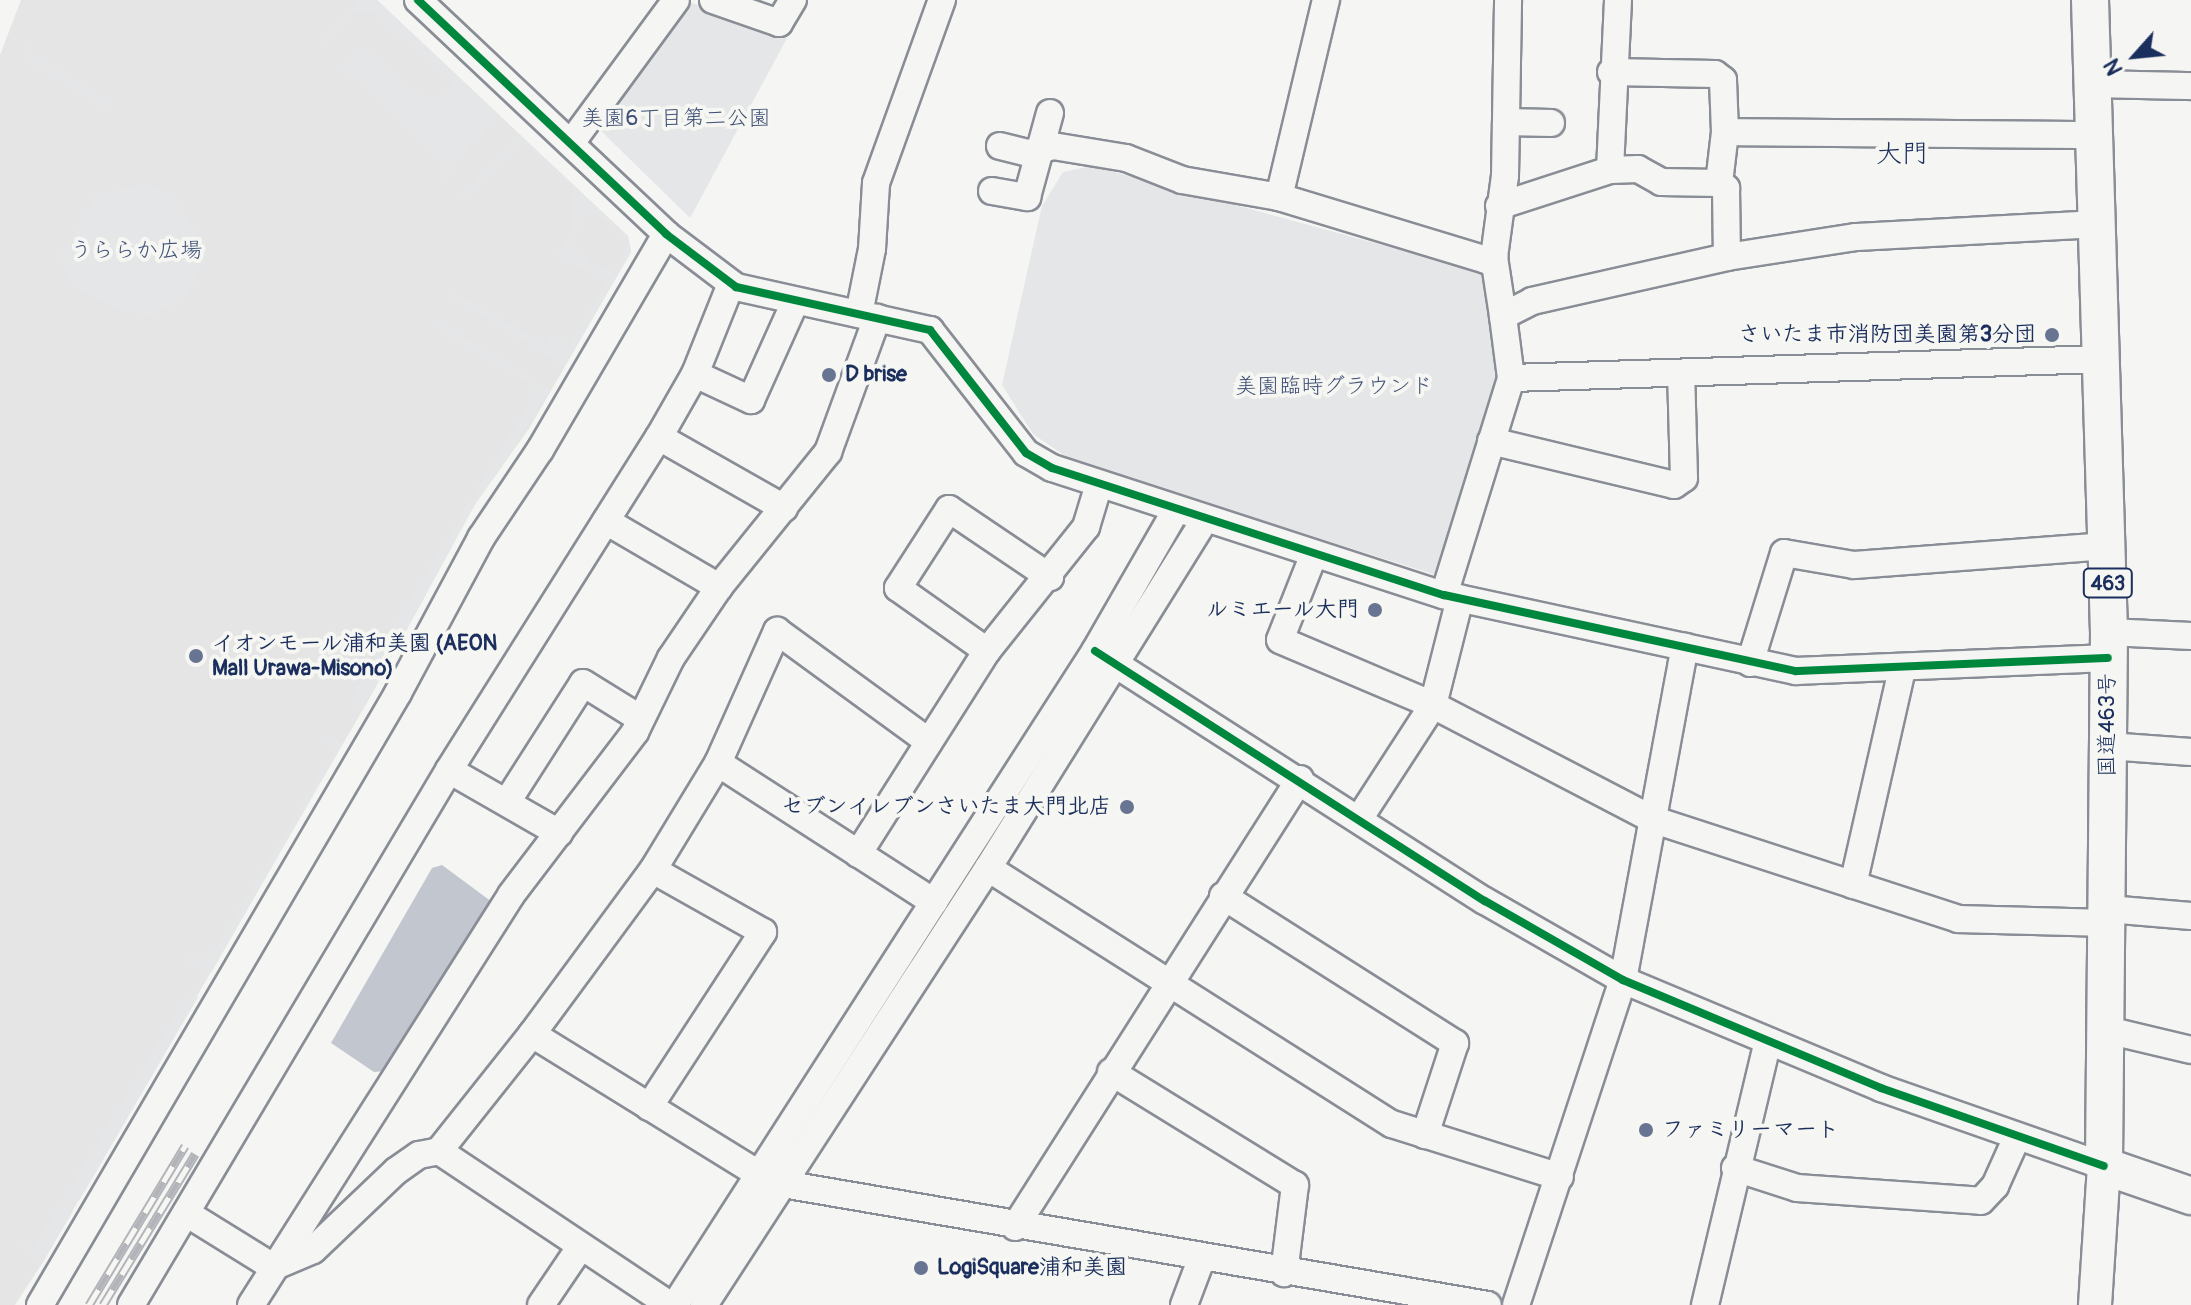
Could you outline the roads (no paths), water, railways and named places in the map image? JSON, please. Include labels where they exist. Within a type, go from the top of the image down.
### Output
[{"type":"highway","name":"国道463号","points":[[2090,0],[2104,359],[2109,645],[2104,1166]]},
{"type":"highway","points":[[2104,1166],[2191,1196]]},
{"type":"main road","points":[[2095,1305],[2104,1166]]},
{"type":"street","points":[[418,0],[666,234],[731,284],[795,302],[930,330],[1026,453],[1099,484],[1452,597],[1796,671],[1902,669],[2191,636]]},
{"type":"street","points":[[571,143],[676,0]]},
{"type":"street","points":[[713,0],[779,23],[793,0]]},
{"type":"street","points":[[251,1305],[507,902],[641,719],[671,658],[719,587],[828,452],[868,316],[876,183],[942,0]]},
{"type":"street","points":[[1279,197],[1326,0]]},
{"type":"street","points":[[1359,819],[1433,705],[1452,597],[1491,441],[1511,378],[1494,257],[1506,122],[1508,0]]},
{"type":"street","points":[[1610,170],[1611,72],[1618,0]]},
{"type":"street","points":[[1611,72],[1715,74],[1723,80],[1725,132],[1719,183]]},
{"type":"street","points":[[2094,84],[2191,86]]},
{"type":"street","points":[[992,191],[1027,197],[1050,113]]},
{"type":"street","points":[[1506,122],[1551,123]]},
{"type":"street","points":[[1725,132],[2096,135]]},
{"type":"street","points":[[1000,146],[1029,153],[1053,146],[1126,158],[1182,180],[1279,197],[1486,260],[1494,257]]},
{"type":"street","points":[[1499,206],[1610,170],[1638,169],[1661,182],[1719,183],[1726,188],[1727,257]]},
{"type":"street","points":[[1503,316],[1532,301],[1727,257],[1883,234],[2099,224]]},
{"type":"street","points":[[40,1305],[398,693],[481,538],[540,450],[666,234]]},
{"type":"street","points":[[131,1305],[449,770],[659,437],[695,374],[731,284]]},
{"type":"street","points":[[695,374],[751,400],[795,302]]},
{"type":"street","points":[[1511,378],[2104,359]]},
{"type":"street","points":[[1491,441],[1674,485],[1684,478],[1681,373]]},
{"type":"street","points":[[659,437],[784,508]]},
{"type":"street","points":[[858,854],[987,651],[1050,577],[1086,527],[1099,484]]},
{"type":"street","points":[[987,651],[898,588],[949,509],[1050,577]]},
{"type":"street","points":[[439,1151],[672,1305],[771,1179],[988,868],[1104,657],[1176,510]]},
{"type":"street","points":[[704,1305],[771,1179],[934,902],[1104,657],[1205,520]]},
{"type":"street","points":[[606,521],[719,587]]},
{"type":"street","points":[[1750,663],[1784,553],[1854,565],[2107,546]]},
{"type":"street","points":[[1314,554],[1280,640],[1433,705],[1654,820],[1958,919],[2191,916]]},
{"type":"street","points":[[273,1267],[313,1250],[396,1171],[419,1155],[439,1151],[532,1034],[653,870],[718,763],[777,631],[929,742]]},
{"type":"street","points":[[1516,1305],[1623,980],[1685,647]]},
{"type":"street","points":[[1104,657],[1359,819],[1623,980],[1767,1044],[2104,1166]]},
{"type":"street","points":[[1853,885],[1902,669]]},
{"type":"street","points":[[507,802],[583,683],[641,719]]},
{"type":"street","points":[[2108,746],[2191,752]]},
{"type":"street","points":[[718,763],[934,902]]},
{"type":"street","points":[[449,770],[559,833]]},
{"type":"street","points":[[1015,1227],[1166,984],[1300,779]]},
{"type":"street","points":[[988,868],[1166,984],[1392,1124],[1560,1177]]},
{"type":"street","points":[[649,1107],[763,932],[653,870]]},
{"type":"street","points":[[1223,896],[1455,1043],[1425,1135]]},
{"type":"street","points":[[2107,1030],[2191,1050]]},
{"type":"street","points":[[532,1034],[771,1179],[1201,1260],[1488,1305]]},
{"type":"street","points":[[1705,1305],[1735,1168],[1767,1044]]},
{"type":"street","points":[[1111,1072],[1295,1185],[1284,1273]]},
{"type":"street","points":[[1735,1168],[1797,1188],[1981,1201],[1995,1186],[2017,1137]]},
{"type":"street","points":[[186,1213],[273,1267]]},
{"type":"street","points":[[541,1305],[581,1246]]},
{"type":"street","points":[[1184,1305],[1201,1260]]},
{"type":"railway","points":[[89,1305],[185,1146]]},
{"type":"railway","points":[[103,1305],[195,1154]]},
{"type":"place","name":"さいたま市消防団美園第3分団","points":[[2052,335]]},
{"type":"place","name":"D brise","points":[[829,375]]},
{"type":"place","name":"ルミエール大門","points":[[1375,610]]},
{"type":"place","name":"イオンモール浦和美園 (AEON Mall Urawa-Misono)","points":[[196,656]]},
{"type":"place","name":"セブンイレブンさいたま大門北店","points":[[1127,807]]},
{"type":"place","name":"ファミリーマート","points":[[1646,1130]]},
{"type":"place","name":"LogiSquare浦和美園","points":[[921,1268]]},
{"type":"district","name":"大門","points":[[1902,155]]},
{"type":"park label","name":"美園6丁目第二公園","points":[[676,119]]},
{"type":"park label","name":"うららか広場","points":[[136,251]]},
{"type":"park label","name":"美園臨時グラウンド","points":[[1334,387]]}]
